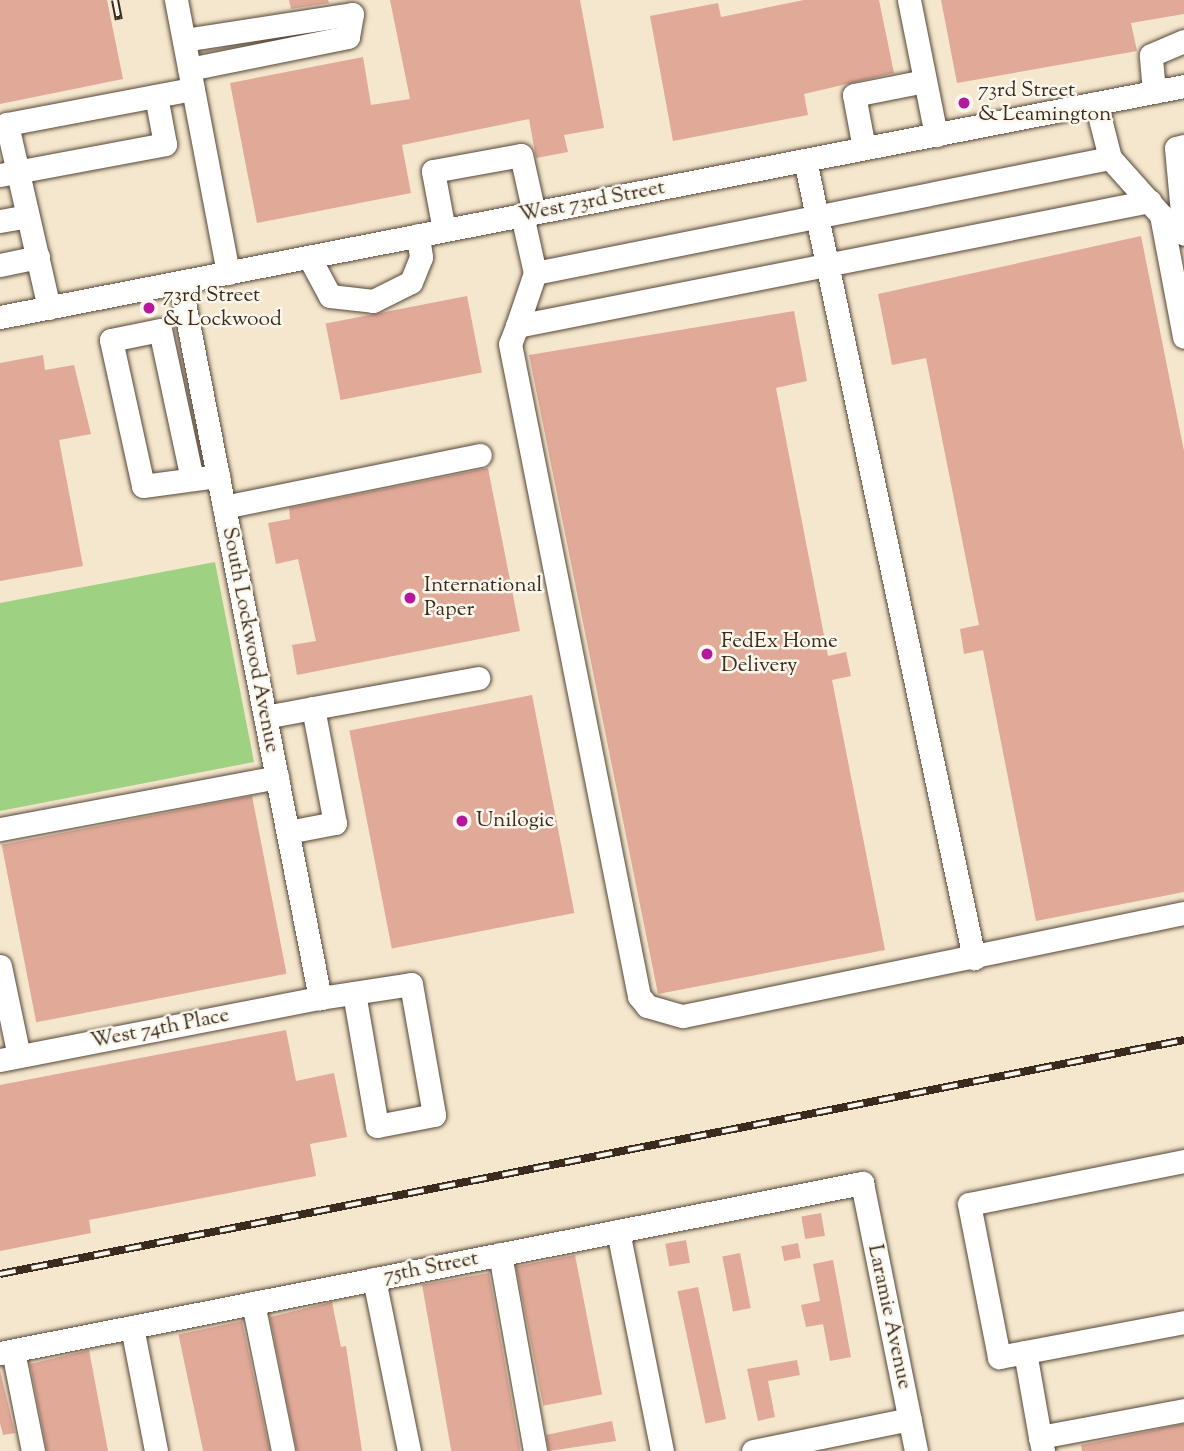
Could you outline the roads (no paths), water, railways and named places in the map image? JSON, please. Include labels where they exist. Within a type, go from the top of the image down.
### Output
[{"type":"street","points":[[176,0],[228,273]]},
{"type":"street","points":[[909,0],[936,135]]},
{"type":"street","points":[[49,307],[28,216],[9,173],[5,136],[7,124],[156,96],[191,79],[348,37],[352,14],[184,40]]},
{"type":"street","points":[[1154,92],[1151,55],[1184,41]]},
{"type":"street","points":[[864,148],[854,95],[925,81]]},
{"type":"street","name":"West 73rd Street","points":[[0,317],[1184,86]]},
{"type":"street","points":[[9,173],[165,144],[156,96]]},
{"type":"street","points":[[1096,103],[1110,158],[1161,215],[1184,337]]},
{"type":"street","points":[[1184,146],[1176,148],[1184,234]]},
{"type":"street","points":[[444,230],[433,171],[521,155],[535,273],[510,344],[639,996],[663,1015],[683,1016],[1184,913]]},
{"type":"street","points":[[535,273],[1110,158]]},
{"type":"street","points":[[805,160],[822,216],[974,958]]},
{"type":"street","points":[[517,326],[1150,201]]},
{"type":"street","points":[[0,221],[28,216]]},
{"type":"street","points":[[309,257],[330,296],[373,301],[411,282],[421,257],[418,235]]},
{"type":"street","points":[[0,264],[38,257]]},
{"type":"street","name":"South Lockwood Avenue","points":[[180,282],[320,998]]},
{"type":"street","points":[[192,480],[160,330],[111,340],[143,486],[192,480],[218,476]]},
{"type":"street","points":[[224,507],[480,455]]},
{"type":"street","points":[[265,717],[478,678]]},
{"type":"street","points":[[288,832],[335,823],[313,708]]},
{"type":"street","points":[[0,830],[277,778]]},
{"type":"street","points":[[0,966],[9,1058]]},
{"type":"street","name":"West 74th Place","points":[[9,1058],[320,998],[411,984],[434,1115],[377,1126],[354,993]]},
{"type":"street","points":[[1184,1161],[969,1204],[999,1357],[1184,1322]]},
{"type":"street","name":"75th Street","points":[[7,1352],[862,1183]]},
{"type":"street","name":"Laramie Avenue","points":[[862,1183],[916,1451]]},
{"type":"street","points":[[618,1231],[662,1451]]},
{"type":"street","points":[[500,1254],[535,1451]]},
{"type":"street","points":[[374,1279],[409,1451]]},
{"type":"street","points":[[253,1303],[283,1451]]},
{"type":"street","points":[[132,1327],[156,1451]]},
{"type":"street","points":[[7,1352],[33,1451]]},
{"type":"street","points":[[1025,1352],[1042,1444],[1184,1410]]},
{"type":"street","points":[[753,1451],[910,1419]]},
{"type":"railway","points":[[115,0],[119,20]]},
{"type":"railway","points":[[0,1274],[1184,1040]]},
{"type":"place","name":"73rd Street & Leamington","points":[[964,103]]},
{"type":"place","name":"73rd Street & Lockwood","points":[[149,308]]},
{"type":"place","name":"International Paper","points":[[410,598]]},
{"type":"place","name":"FedEx Home Delivery","points":[[707,654]]},
{"type":"place","name":"Unilogic","points":[[462,821]]}]
